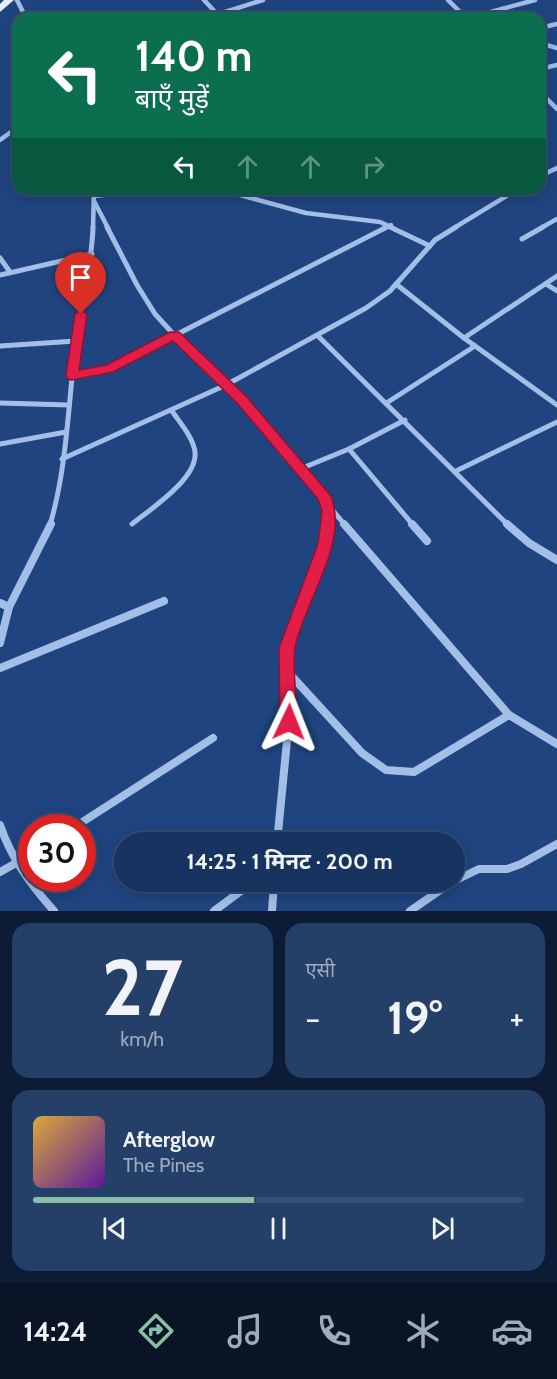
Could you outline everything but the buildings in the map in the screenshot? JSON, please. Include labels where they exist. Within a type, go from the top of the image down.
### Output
[{"type":"main road","points":[[0,9],[9,0]]},
{"type":"street","points":[[204,0],[215,12]]},
{"type":"street","points":[[224,12],[263,0]]},
{"type":"street","points":[[448,0],[461,12]]},
{"type":"street","points":[[490,12],[535,0]]},
{"type":"street","points":[[502,9],[505,12]]},
{"type":"street","points":[[546,98],[557,109]]},
{"type":"street","points":[[0,643],[9,607],[50,526],[58,498],[76,341],[92,254],[94,195]]},
{"type":"street","points":[[94,195],[137,285],[155,314],[242,399],[324,496],[328,504],[509,715],[557,744]]},
{"type":"street","points":[[241,195],[306,213],[368,219],[391,225],[430,246]]},
{"type":"street","points":[[63,459],[226,385],[366,308],[396,284],[445,232],[508,195]]},
{"type":"street","points":[[522,239],[557,219]]},
{"type":"street","points":[[72,375],[109,369],[391,225]]},
{"type":"street","points":[[0,275],[92,254]]},
{"type":"street","points":[[0,258],[10,272]]},
{"type":"street","points":[[464,338],[557,276]]},
{"type":"street","points":[[396,284],[464,338],[557,405]]},
{"type":"street","points":[[546,284],[557,291]]},
{"type":"street","points":[[318,336],[388,402],[505,520],[530,542],[557,560]]},
{"type":"street","points":[[0,346],[76,341]]},
{"type":"street","points":[[388,402],[475,346]]},
{"type":"street","points":[[0,403],[69,405]]},
{"type":"street","points":[[132,524],[182,482],[192,467],[195,450],[172,411]]},
{"type":"street","points":[[300,469],[349,449],[405,420]]},
{"type":"street","points":[[456,471],[557,422]]},
{"type":"street","points":[[0,444],[66,432]]},
{"type":"street","points":[[349,449],[427,541]]},
{"type":"street","points":[[278,832],[289,722],[290,692],[287,648],[325,544],[328,504]]},
{"type":"street","points":[[0,668],[164,601]]},
{"type":"street","points":[[0,603],[9,607]]},
{"type":"street","points":[[287,671],[366,757],[385,770],[400,773],[414,772],[509,715]]},
{"type":"street","points":[[95,814],[213,738]]},
{"type":"street","points":[[0,825],[4,838],[18,863],[0,872]]},
{"type":"street","points":[[465,875],[479,869],[507,869],[557,844]]},
{"type":"street","points":[[39,892],[54,911]]},
{"type":"street","points":[[214,911],[240,892]]},
{"type":"street","points":[[272,911],[273,892]]},
{"type":"street","points":[[410,911],[437,892]]},
{"type":"route","points":[[81,314],[72,375],[109,369],[175,335],[187,349],[242,399],[324,496],[329,511],[325,544],[287,648],[290,692],[289,722]]}]
